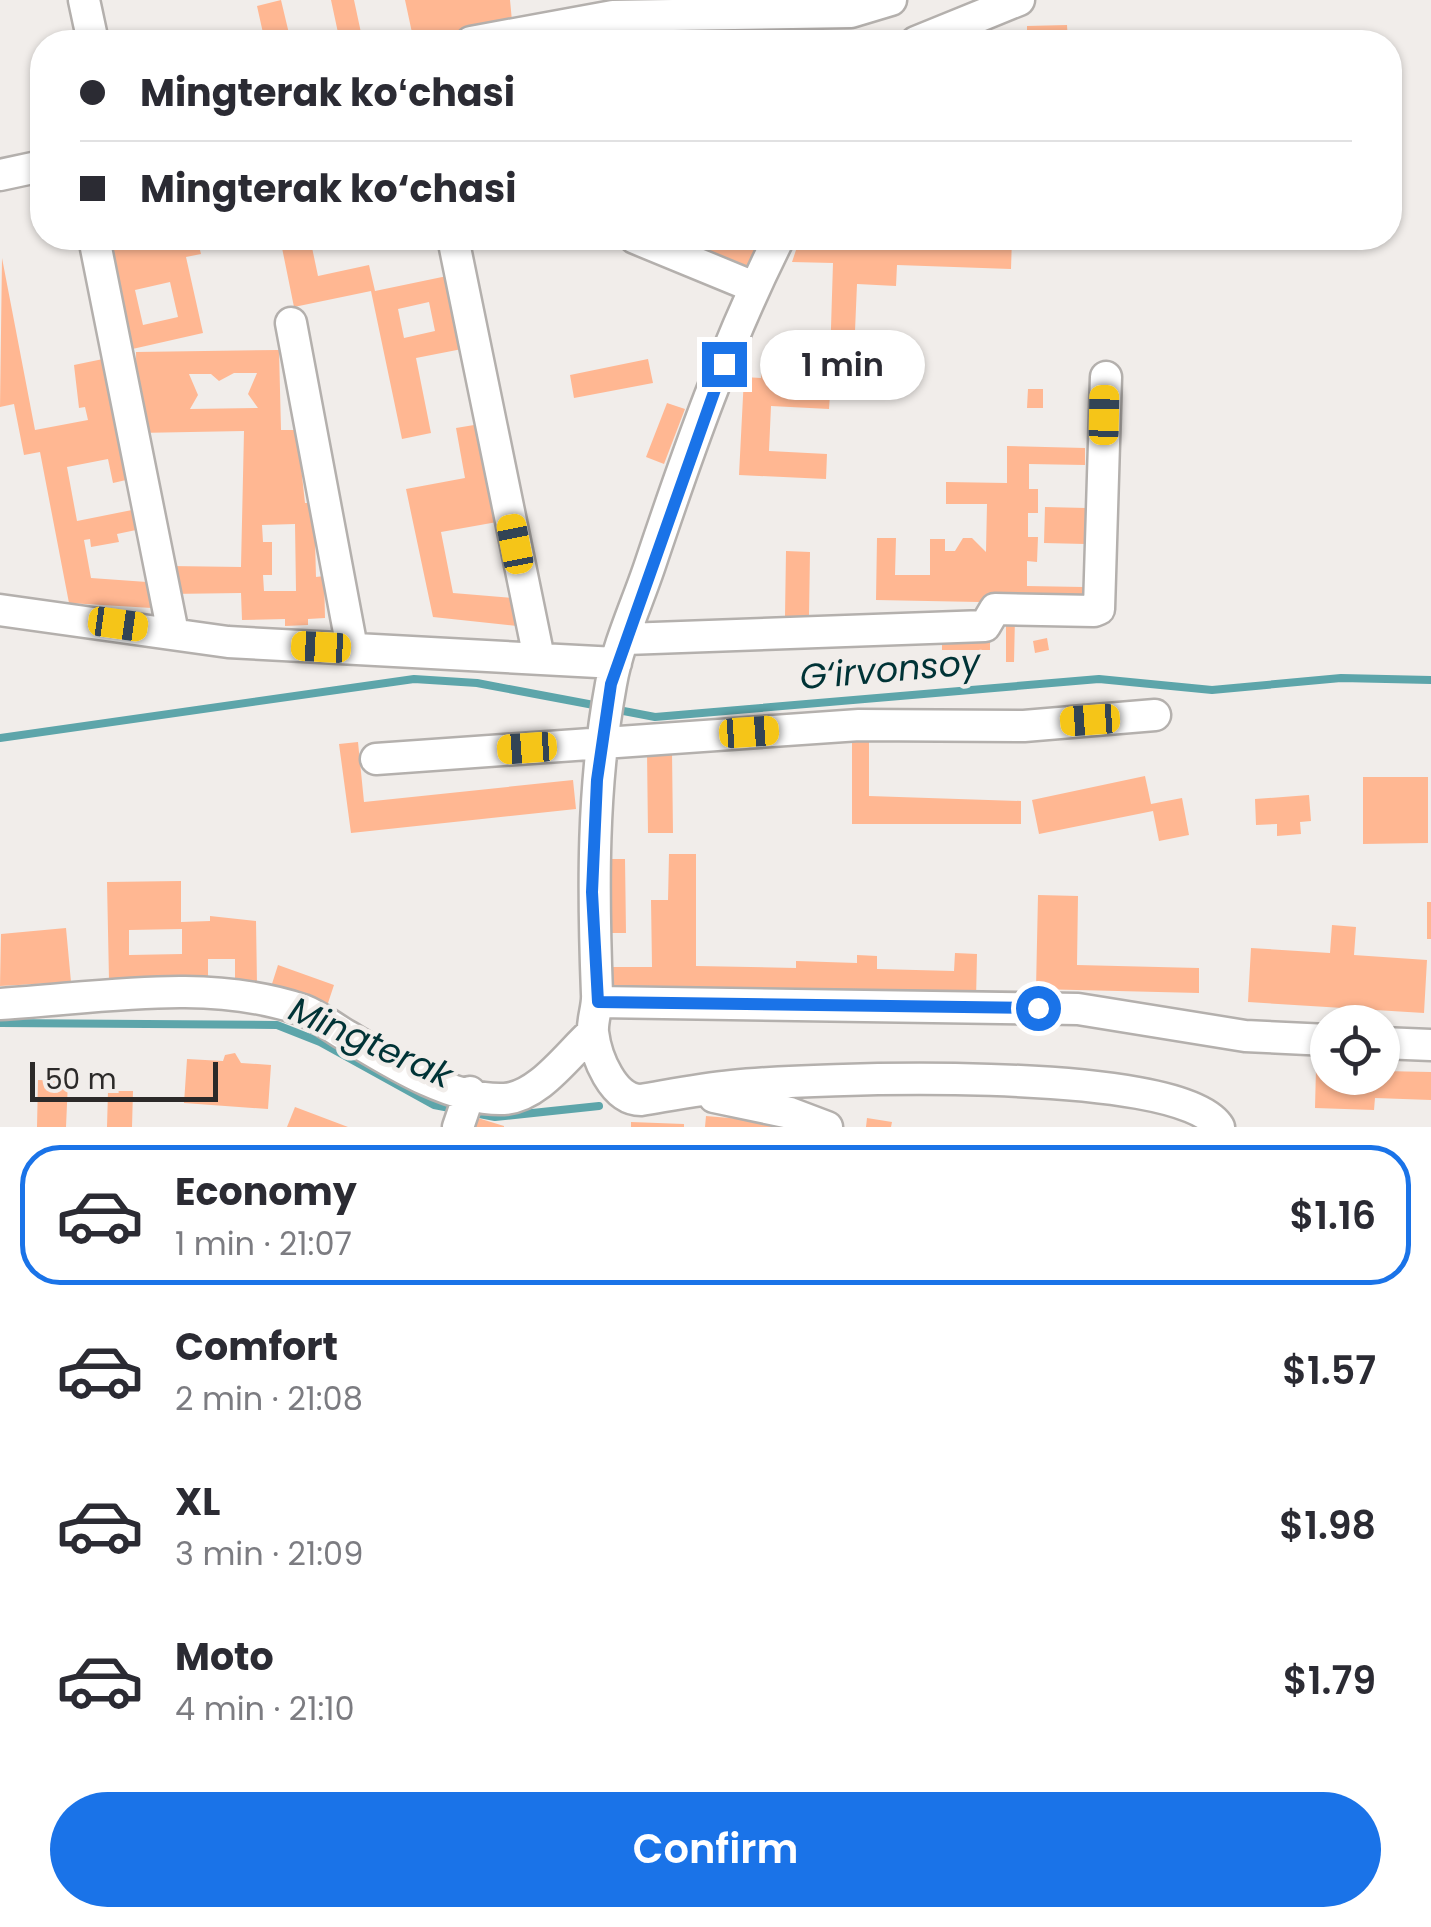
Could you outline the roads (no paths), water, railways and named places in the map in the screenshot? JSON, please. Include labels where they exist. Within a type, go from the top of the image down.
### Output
[{"type":"street","points":[[84,0],[90,30]]},
{"type":"street","points":[[614,30],[851,12],[890,0]]},
{"type":"street","points":[[945,30],[1019,0]]},
{"type":"street","points":[[0,175],[30,169]]},
{"type":"street","points":[[96,250],[173,633]]},
{"type":"street","points":[[456,250],[538,658]]},
{"type":"street","points":[[665,250],[754,286]]},
{"type":"street","points":[[772,250],[754,286],[671,503],[617,662],[603,742],[592,892],[596,1017],[615,1090],[630,1100],[860,1080],[977,1078],[1112,1089],[1196,1106],[1218,1127]]},
{"type":"street","points":[[291,323],[352,648]]},
{"type":"street","points":[[0,610],[228,642],[617,662],[986,626],[990,612],[995,609],[1094,611],[1099,609],[1106,376]]},
{"type":"street","points":[[376,759],[859,725],[1024,726],[1155,716]]},
{"type":"street","points":[[0,1004],[174,990],[305,1010],[399,1065],[470,1092],[504,1099],[528,1093],[596,1017],[1078,1009],[1245,1036],[1310,1039]]},
{"type":"street","points":[[1400,1044],[1431,1045]]},
{"type":"street","points":[[458,1127],[470,1092]]},
{"type":"street","points":[[693,1092],[790,1113],[827,1127]]},
{"type":"waterway","name":"G‘irvonsoy","points":[[613,709],[655,717],[1099,679],[1212,690],[1341,678],[1431,680]]},
{"type":"waterway","name":"G‘irvonsoy","points":[[0,738],[414,679],[477,683],[599,706]]},
{"type":"waterway","name":"Mingterak","points":[[0,1023],[277,1025],[320,1042],[434,1105],[455,1109]]},
{"type":"waterway","name":"Mingterak","points":[[469,1112],[495,1117],[599,1106]]}]
